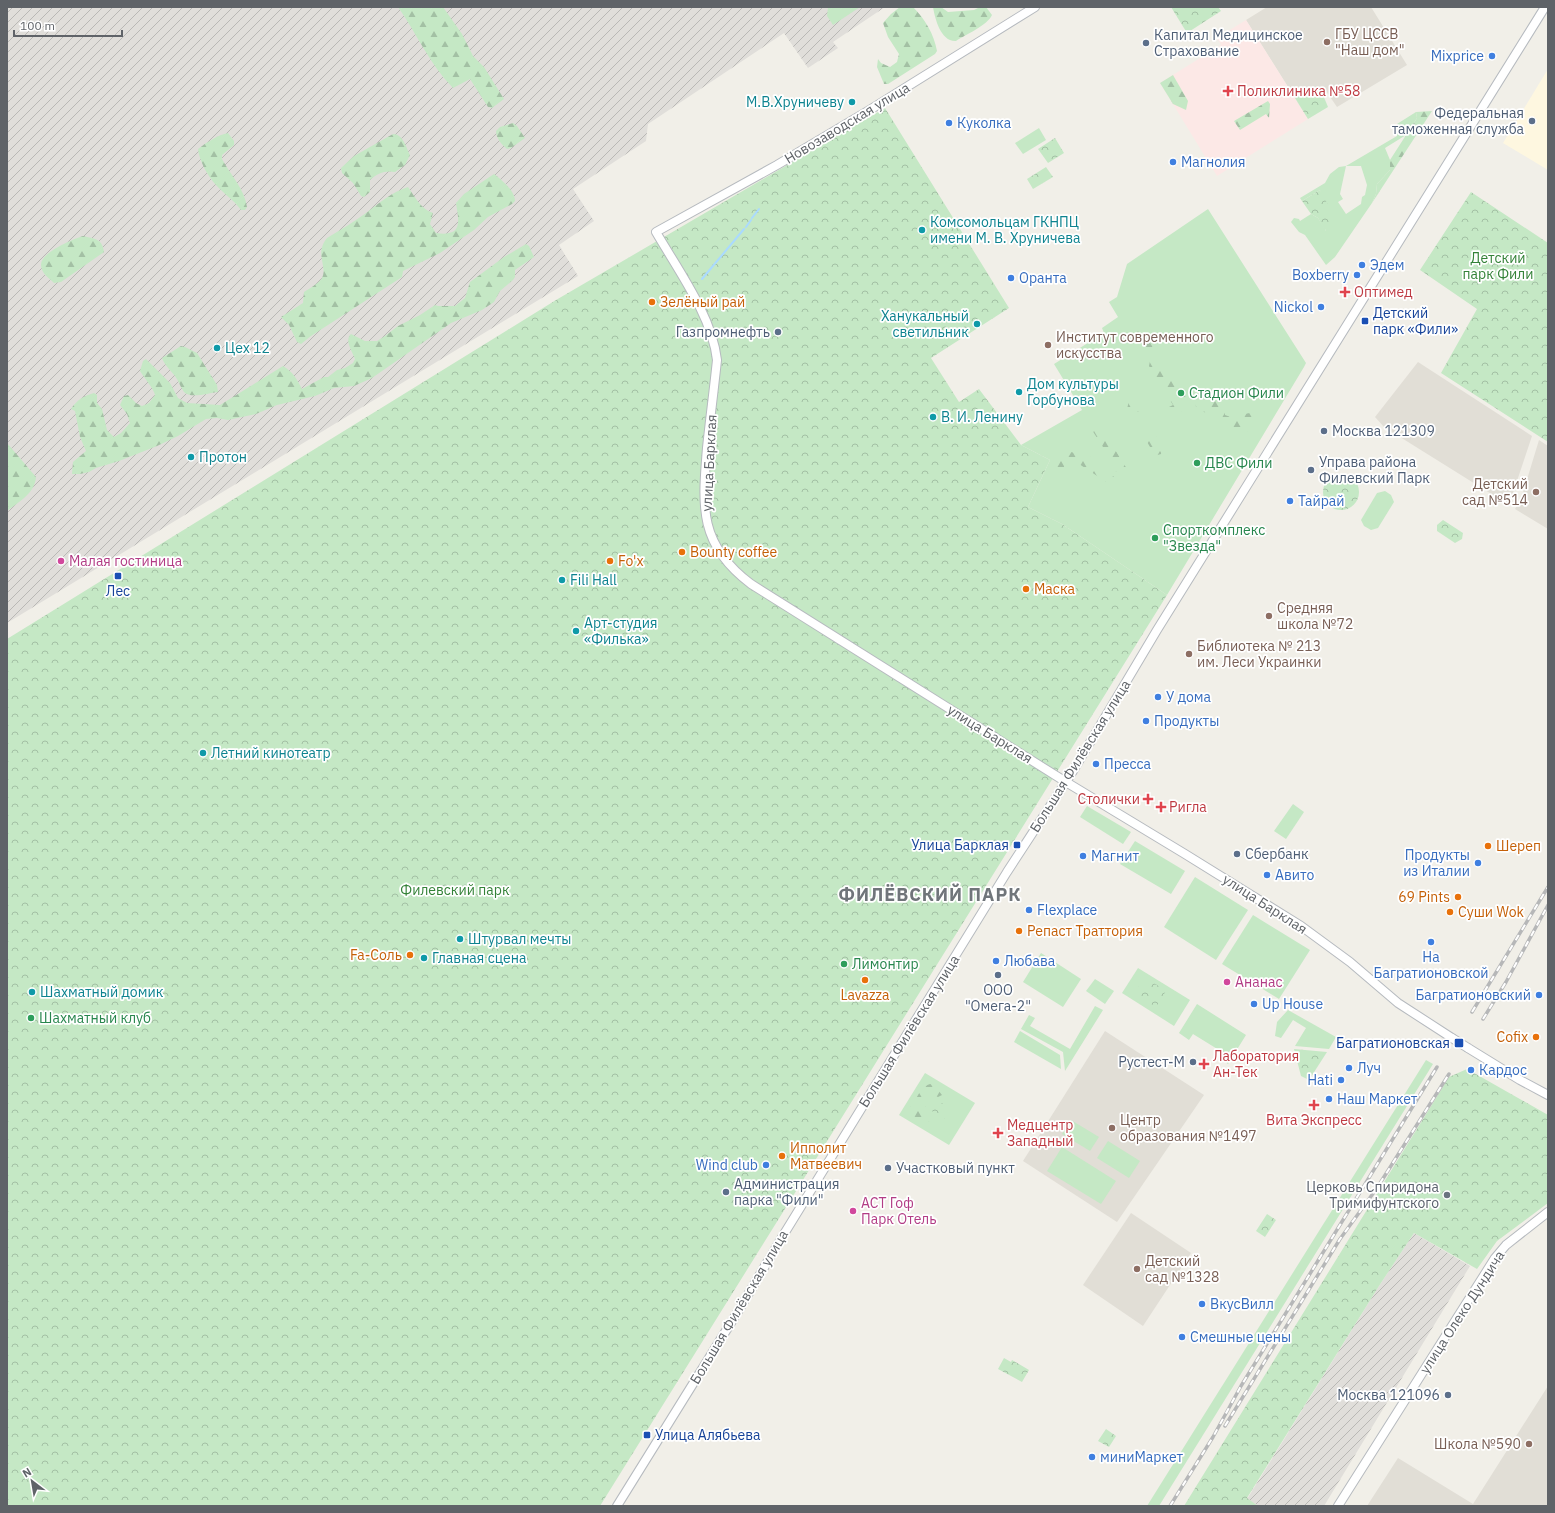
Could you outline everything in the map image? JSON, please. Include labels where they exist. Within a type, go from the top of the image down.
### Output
[{"type":"main road","name":"Новозаводская улица","points":[[656,232],[777,165],[868,111],[1035,7]]},
{"type":"main road","name":"Большая Филёвская улица","points":[[617,1506],[737,1314],[784,1234],[937,986],[1066,782],[1162,624],[1545,7]]},
{"type":"main road","name":"улица Барклая","points":[[656,232],[705,318],[715,346],[717,360],[705,473],[705,516],[717,548],[728,565],[740,576],[770,597],[1066,782],[1301,926],[1350,962],[1398,1003],[1520,1080],[1548,1095]]},
{"type":"main road","name":"улица Олеко Дундича","points":[[1338,1506],[1495,1258],[1506,1245],[1534,1221],[1548,1212]]},
{"type":"shaded area","points":[[7,7],[885,7],[833,42],[838,48],[808,68],[784,33],[648,124],[646,141],[573,189],[594,221],[559,245],[578,276],[7,623]]},
{"type":"shaded area","name":"ГБУ ЦССВ \"Наш дом\"","points":[[1267,7],[1371,7],[1407,65],[1337,107],[1326,91],[1310,89],[1295,98],[1246,20]]},
{"type":"shaded area","name":"Поликлиника №58","points":[[1246,20],[1308,119],[1217,176],[1160,83],[1221,45],[1217,38]]},
{"type":"shaded area","name":"Федеральная таможенная служба","points":[[1548,69],[1548,170],[1503,143]]},
{"type":"shaded area","points":[[1418,362],[1532,436],[1509,505],[1384,427],[1375,417]]},
{"type":"shaded area","name":"Детский сад №514","points":[[1539,440],[1548,446],[1548,529],[1515,509],[1521,499]]},
{"type":"shaded area","name":"Центр образования №1497","points":[[1105,1031],[1204,1095],[1117,1222],[1023,1161]]},
{"type":"shaded area","name":"Детский сад №1328","points":[[1131,1213],[1191,1253],[1143,1326],[1083,1285]]},
{"type":"shaded area","points":[[1414,1233],[1470,1266],[1324,1506],[1258,1506],[1247,1499],[1379,1286]]},
{"type":"shaded area","name":"Школа №590","points":[[1548,1386],[1548,1506],[1367,1506],[1398,1458],[1473,1504]]},
{"type":"green space","points":[[398,7],[443,7],[462,34],[473,56],[484,67],[504,99],[492,108],[488,107],[470,79],[453,88],[430,59]]},
{"type":"green space","points":[[828,7],[860,7],[833,25],[827,16]]},
{"type":"green space","points":[[900,7],[913,7],[925,22],[931,33],[937,51],[935,54],[888,84],[884,84],[877,67],[878,59],[881,63],[890,67],[897,62],[899,54],[888,37],[883,23]]},
{"type":"green space","points":[[933,7],[941,7],[948,12],[974,10],[980,7],[986,7],[992,15],[990,19],[976,30],[956,41],[946,38],[943,34],[935,18]]},
{"type":"green space","points":[[1171,7],[1218,7],[1221,11],[1187,33]]},
{"type":"green space","points":[[1173,75],[1188,101],[1186,110],[1173,104],[1160,83]]},
{"type":"green space","points":[[1310,89],[1321,90],[1328,107],[1308,119],[1295,98]]},
{"type":"green space","points":[[1268,101],[1270,104],[1269,118],[1266,114],[1240,130],[1234,121]]},
{"type":"green space","name":"Филевский парк","points":[[885,108],[1009,308],[931,358],[959,402],[979,389],[1021,445],[1050,460],[1028,507],[1062,524],[1167,595],[600,1506],[7,1506],[7,639],[556,300]]},
{"type":"green space","points":[[1432,111],[1372,203],[1376,194],[1377,184],[1390,170],[1390,160],[1417,118],[1416,112]]},
{"type":"green space","points":[[1416,112],[1417,118],[1406,135],[1385,148],[1390,160],[1390,170],[1377,184],[1376,194],[1372,203],[1335,257],[1326,265],[1305,235],[1299,232],[1291,222],[1294,218],[1299,219],[1300,221],[1311,214],[1318,218],[1326,231],[1320,190],[1302,201],[1300,198],[1325,183],[1330,174],[1339,167],[1346,166],[1397,136],[1397,124]],"holes":[[[1346,166],[1361,166],[1367,185],[1365,195],[1362,197],[1361,204],[1346,214],[1338,202],[1343,199],[1340,194]]]},
{"type":"green space","points":[[513,123],[517,126],[525,138],[511,148],[507,149],[500,141],[496,131],[500,127]]},
{"type":"green space","points":[[1039,128],[1046,140],[1023,154],[1015,143]]},
{"type":"green space","points":[[228,133],[234,141],[234,145],[222,155],[222,159],[243,194],[247,207],[245,210],[241,210],[213,182],[204,168],[198,149],[216,137]]},
{"type":"green space","points":[[393,134],[402,139],[410,155],[405,165],[395,172],[385,172],[370,180],[370,192],[364,197],[361,196],[353,183],[342,173],[341,168],[354,156]]},
{"type":"green space","points":[[1055,138],[1064,153],[1048,163],[1038,149]]},
{"type":"green space","points":[[1046,167],[1053,177],[1033,189],[1027,179]]},
{"type":"green space","points":[[494,174],[513,193],[515,201],[512,204],[488,217],[474,230],[440,253],[403,271],[402,277],[301,344],[297,342],[289,325],[281,317],[303,303],[304,292],[322,278],[323,269],[321,255],[323,244],[327,238],[357,220],[391,195],[408,187],[422,206],[433,213],[430,224],[436,233],[451,233],[457,227],[458,222],[456,203],[464,194]]},
{"type":"green space","points":[[1320,190],[1328,205],[1332,217],[1325,231],[1318,218],[1311,214],[1302,201]]},
{"type":"green space","name":"Детский парк Фили","points":[[1471,192],[1548,243],[1548,442],[1441,373],[1477,309],[1420,270]]},
{"type":"green space","name":"Стадион Фили","points":[[1208,209],[1306,363],[1167,595],[1062,524],[1028,507],[1050,460],[1021,445],[1082,410],[1054,364],[1104,333],[1102,328],[1118,317],[1109,302],[1117,297],[1127,264]]},
{"type":"green space","points":[[83,236],[100,242],[104,252],[61,282],[54,283],[42,270],[42,260],[51,251]]},
{"type":"green space","points":[[526,244],[529,246],[534,257],[515,270],[515,277],[500,291],[494,302],[482,310],[451,323],[372,378],[354,386],[334,388],[315,396],[277,405],[256,414],[228,420],[217,418],[206,419],[178,436],[157,446],[119,461],[96,468],[89,472],[72,474],[73,462],[86,451],[80,437],[75,411],[71,409],[81,399],[94,393],[97,395],[97,403],[102,409],[107,430],[114,437],[121,433],[130,423],[127,414],[120,405],[124,396],[128,395],[136,403],[142,406],[149,403],[155,395],[140,371],[143,361],[146,359],[170,383],[178,398],[187,403],[220,405],[283,366],[294,376],[302,389],[353,363],[355,359],[348,342],[351,334],[365,341],[377,341],[398,326],[420,315],[435,305],[455,306],[465,298],[470,282],[504,257]]},
{"type":"green space","points":[[1130,327],[1140,329],[1146,334],[1154,350],[1152,354],[1142,355],[1128,332]]},
{"type":"green space","points":[[181,346],[197,353],[217,385],[218,392],[191,395],[184,392],[162,358]]},
{"type":"green space","points":[[1155,358],[1164,364],[1183,390],[1187,398],[1182,411],[1174,412],[1169,407],[1173,405],[1149,366],[1150,361]]},
{"type":"green space","points":[[1135,397],[1143,411],[1129,413],[1127,409],[1129,401]]},
{"type":"green space","points":[[1200,398],[1218,401],[1225,409],[1225,415],[1236,419],[1244,414],[1250,413],[1254,417],[1251,427],[1243,436],[1196,407],[1195,400]]},
{"type":"green space","points":[[1093,422],[1098,422],[1127,469],[1122,472],[1114,471],[1110,463],[1109,456],[1105,456],[1099,450],[1103,447],[1090,427]]},
{"type":"green space","points":[[1147,429],[1161,443],[1161,454],[1154,456],[1140,430]]},
{"type":"green space","points":[[7,443],[36,477],[33,488],[30,492],[21,501],[7,511]]},
{"type":"green space","points":[[1066,451],[1090,456],[1097,466],[1119,481],[1122,486],[1123,493],[1070,458],[1061,471],[1052,465],[1054,457]]},
{"type":"green space","points":[[1341,474],[1354,479],[1359,492],[1354,505],[1341,510],[1328,505],[1323,492],[1328,479]]},
{"type":"green space","points":[[1385,491],[1391,495],[1394,502],[1378,528],[1371,530],[1364,526],[1361,520],[1377,493]]},
{"type":"green space","points":[[1443,520],[1463,533],[1462,539],[1455,543],[1437,531],[1437,525]]},
{"type":"green space","points":[[1293,804],[1304,812],[1286,839],[1274,831]]},
{"type":"green space","points":[[1087,806],[1131,832],[1123,844],[1080,817]]},
{"type":"green space","points":[[1135,841],[1185,871],[1171,894],[1120,864]]},
{"type":"green space","points":[[1195,877],[1248,910],[1216,960],[1164,927]]},
{"type":"green space","points":[[1253,915],[1310,950],[1279,999],[1222,964]]},
{"type":"green space","points":[[1041,953],[1081,979],[1063,1007],[1023,982]]},
{"type":"green space","points":[[1138,968],[1190,1000],[1174,1026],[1122,993]]},
{"type":"green space","points":[[1145,977],[1166,991],[1156,1007],[1134,994]]},
{"type":"green space","points":[[1095,979],[1114,991],[1105,1004],[1086,991]]},
{"type":"green space","points":[[1197,1004],[1246,1035],[1228,1064],[1224,1061],[1227,1055],[1193,1034],[1189,1040],[1179,1033]]},
{"type":"green space","points":[[1095,1006],[1103,1010],[1065,1071],[1063,1052],[1021,1029],[1029,1015],[1035,1018],[1030,1026],[1070,1049]]},
{"type":"green space","points":[[1288,1010],[1336,1037],[1329,1049],[1295,1046],[1306,1028],[1293,1020],[1281,1038],[1275,1036],[1277,1022]]},
{"type":"green space","points":[[1020,1031],[1060,1055],[1061,1069],[1014,1042]]},
{"type":"green space","points":[[1294,1049],[1327,1052],[1309,1080],[1301,1076]]},
{"type":"green space","points":[[1426,1060],[1433,1064],[1159,1506],[1147,1506]]},
{"type":"green space","points":[[1467,1069],[1548,1115],[1548,1203],[1497,1241],[1477,1269],[1414,1233],[1379,1286],[1247,1498],[1258,1506],[1184,1506],[1449,1077]]},
{"type":"green space","points":[[925,1073],[975,1103],[949,1145],[899,1115]]},
{"type":"green space","points":[[930,1084],[934,1085],[942,1095],[938,1097],[933,1095],[926,1100],[925,1105],[931,1117],[930,1121],[924,1122],[920,1118],[911,1116],[908,1111],[915,1103],[920,1092]]},
{"type":"green space","points":[[935,1097],[949,1109],[944,1119],[935,1114],[930,1107],[929,1100]]},
{"type":"green space","points":[[1071,1120],[1099,1137],[1090,1151],[1062,1134]]},
{"type":"green space","points":[[1108,1141],[1140,1161],[1129,1178],[1097,1158]]},
{"type":"green space","points":[[1062,1147],[1116,1181],[1101,1204],[1047,1171]]},
{"type":"green space","points":[[1267,1214],[1276,1220],[1265,1237],[1256,1231]]},
{"type":"green space","points":[[1004,1358],[1011,1362],[1012,1360],[1029,1370],[1022,1382],[998,1369]]},
{"type":"green space","points":[[1106,1429],[1116,1436],[1109,1447],[1098,1441]]},
{"type":"waterway","points":[[752,218],[759,209]]},
{"type":"waterway","points":[[746,227],[751,220]]},
{"type":"waterway","points":[[702,279],[744,229]]},
{"type":"railway","points":[[1472,1012],[1548,887]]},
{"type":"railway","points":[[1483,1019],[1506,982],[1548,905]]},
{"type":"railway","points":[[1170,1506],[1213,1437],[1241,1386],[1437,1067]]},
{"type":"railway","points":[[1225,1426],[1340,1239],[1377,1188],[1449,1074]]},
{"type":"place","name":"ГБУ ЦССВ \"Наш дом\"","points":[[1327,42]]},
{"type":"place","name":"Капитал Медицинское Страхование","points":[[1146,43]]},
{"type":"place","name":"Mixprice","points":[[1492,56]]},
{"type":"place","name":"Поликлиника №58","points":[[1228,91]]},
{"type":"place","name":"М.В.Хруничеву","points":[[852,102]]},
{"type":"place","name":"Федеральная таможенная служба","points":[[1532,121]]},
{"type":"place","name":"Куколка","points":[[949,123]]},
{"type":"place","name":"Магнолия","points":[[1173,162]]},
{"type":"place","name":"Комсомольцам ГКНПЦ имени М. В. Хруничева","points":[[922,230]]},
{"type":"place","name":"Эдем","points":[[1362,265]]},
{"type":"place","name":"Boxberry","points":[[1357,275]]},
{"type":"place","name":"Оранта","points":[[1011,278]]},
{"type":"place","name":"Оптимед","points":[[1345,292]]},
{"type":"place","name":"Зелёный рай","points":[[652,302]]},
{"type":"place","name":"Nickol","points":[[1321,307]]},
{"type":"place","name":"Детский парк «Фили»","points":[[1365,321]]},
{"type":"place","name":"Ханукальный светильник","points":[[977,324]]},
{"type":"place","name":"Газпромнефть","points":[[778,332]]},
{"type":"place","name":"Институт современного искусства","points":[[1048,345]]},
{"type":"place","name":"Цех 12","points":[[217,348]]},
{"type":"place","name":"Дом культуры Горбунова","points":[[1019,392]]},
{"type":"place","name":"Стадион Фили","points":[[1181,393]]},
{"type":"place","name":"В. И. Ленину","points":[[933,417]]},
{"type":"place","name":"Москва 121309","points":[[1324,431]]},
{"type":"place","name":"Протон","points":[[191,457]]},
{"type":"place","name":"ДВС Фили","points":[[1197,463]]},
{"type":"place","name":"Управа района Филевский Парк","points":[[1311,470]]},
{"type":"place","name":"Детский сад №514","points":[[1536,492]]},
{"type":"place","name":"Тайрай","points":[[1290,501]]},
{"type":"place","name":"Спорткомплекс \"Звезда\"","points":[[1155,538]]},
{"type":"place","name":"Bounty coffee","points":[[682,552]]},
{"type":"place","name":"Малая гостиница","points":[[61,561]]},
{"type":"place","name":"Fo'x","points":[[610,561]]},
{"type":"place","name":"Лес","points":[[118,576]]},
{"type":"place","name":"Fili Hall","points":[[562,580]]},
{"type":"place","name":"Маска","points":[[1026,589]]},
{"type":"place","name":"Средняя школа №72","points":[[1269,616]]},
{"type":"place","name":"Арт-студия «Филька»","points":[[576,631]]},
{"type":"place","name":"Библиотека № 213 им. Леси Украинки","points":[[1189,654]]},
{"type":"place","name":"У дома","points":[[1158,697]]},
{"type":"place","name":"Продукты","points":[[1146,721]]},
{"type":"place","name":"Летний кинотеатр","points":[[203,753]]},
{"type":"place","name":"Пресса","points":[[1096,764]]},
{"type":"place","name":"Столички","points":[[1148,799]]},
{"type":"place","name":"Ригла","points":[[1161,807]]},
{"type":"place","name":"Улица Барклая","points":[[1017,845]]},
{"type":"place","name":"Шереп","points":[[1488,846]]},
{"type":"place","name":"Сбербанк","points":[[1237,854]]},
{"type":"place","name":"Магнит","points":[[1083,856]]},
{"type":"place","name":"Продукты из Италии","points":[[1478,863]]},
{"type":"place","name":"Авито","points":[[1267,875]]},
{"type":"place","name":"69 Pints","points":[[1458,897]]},
{"type":"place","name":"Flexplace","points":[[1029,910]]},
{"type":"place","name":"Суши Wok","points":[[1450,912]]},
{"type":"place","name":"Репаст Траттория","points":[[1019,931]]},
{"type":"place","name":"Штурвал мечты","points":[[460,939]]},
{"type":"place","name":"На Багратионовской","points":[[1431,942]]},
{"type":"place","name":"Fa-Соль","points":[[410,955]]},
{"type":"place","name":"Главная сцена","points":[[424,958]]},
{"type":"place","name":"Любава","points":[[996,961]]},
{"type":"place","name":"Лимонтир","points":[[844,964]]},
{"type":"place","name":"ООО \"Омега-2\"","points":[[998,975]]},
{"type":"place","name":"Lavazza","points":[[865,980]]},
{"type":"place","name":"Ананас","points":[[1227,982]]},
{"type":"place","name":"Шахматный домик","points":[[32,992]]},
{"type":"place","name":"Багратионовский","points":[[1539,995]]},
{"type":"place","name":"Up House","points":[[1254,1004]]},
{"type":"place","name":"Шахматный клуб","points":[[31,1018]]},
{"type":"place","name":"Cofix","points":[[1536,1037]]},
{"type":"place","name":"Багратионовская","points":[[1459,1043]]},
{"type":"place","name":"Рустест-М","points":[[1193,1062]]},
{"type":"place","name":"Лаборатория Ан-Тек","points":[[1204,1064]]},
{"type":"place","name":"Луч","points":[[1349,1068]]},
{"type":"place","name":"Кардос","points":[[1471,1070]]},
{"type":"place","name":"Hati","points":[[1341,1080]]},
{"type":"place","name":"Наш Маркет","points":[[1329,1099]]},
{"type":"place","name":"Вита Экспресс","points":[[1314,1105]]},
{"type":"place","name":"Центр образования №1497","points":[[1112,1128]]},
{"type":"place","name":"Медцентр Западный","points":[[998,1133]]},
{"type":"place","name":"Ипполит Матвеевич","points":[[782,1156]]},
{"type":"place","name":"Wind club","points":[[766,1165]]},
{"type":"place","name":"Участковый пункт","points":[[888,1168]]},
{"type":"place","name":"Администрация парка \"Фили\"","points":[[726,1192]]},
{"type":"place","name":"Церковь Спиридона Тримифунтского","points":[[1447,1195]]},
{"type":"place","name":"АСТ Гоф Парк Отель","points":[[853,1211]]},
{"type":"place","name":"Детский сад №1328","points":[[1137,1269]]},
{"type":"place","name":"ВкусВилл","points":[[1202,1304]]},
{"type":"place","name":"Смешные цены","points":[[1182,1337]]},
{"type":"place","name":"Москва 121096","points":[[1448,1395]]},
{"type":"place","name":"Улица Алябьева","points":[[647,1435]]},
{"type":"place","name":"Школа №590","points":[[1529,1444]]},
{"type":"place","name":"миниМаркет","points":[[1092,1457]]},
{"type":"district","name":"ФИЛЁВСКИЙ ПАРК","points":[[930,894]]}]
